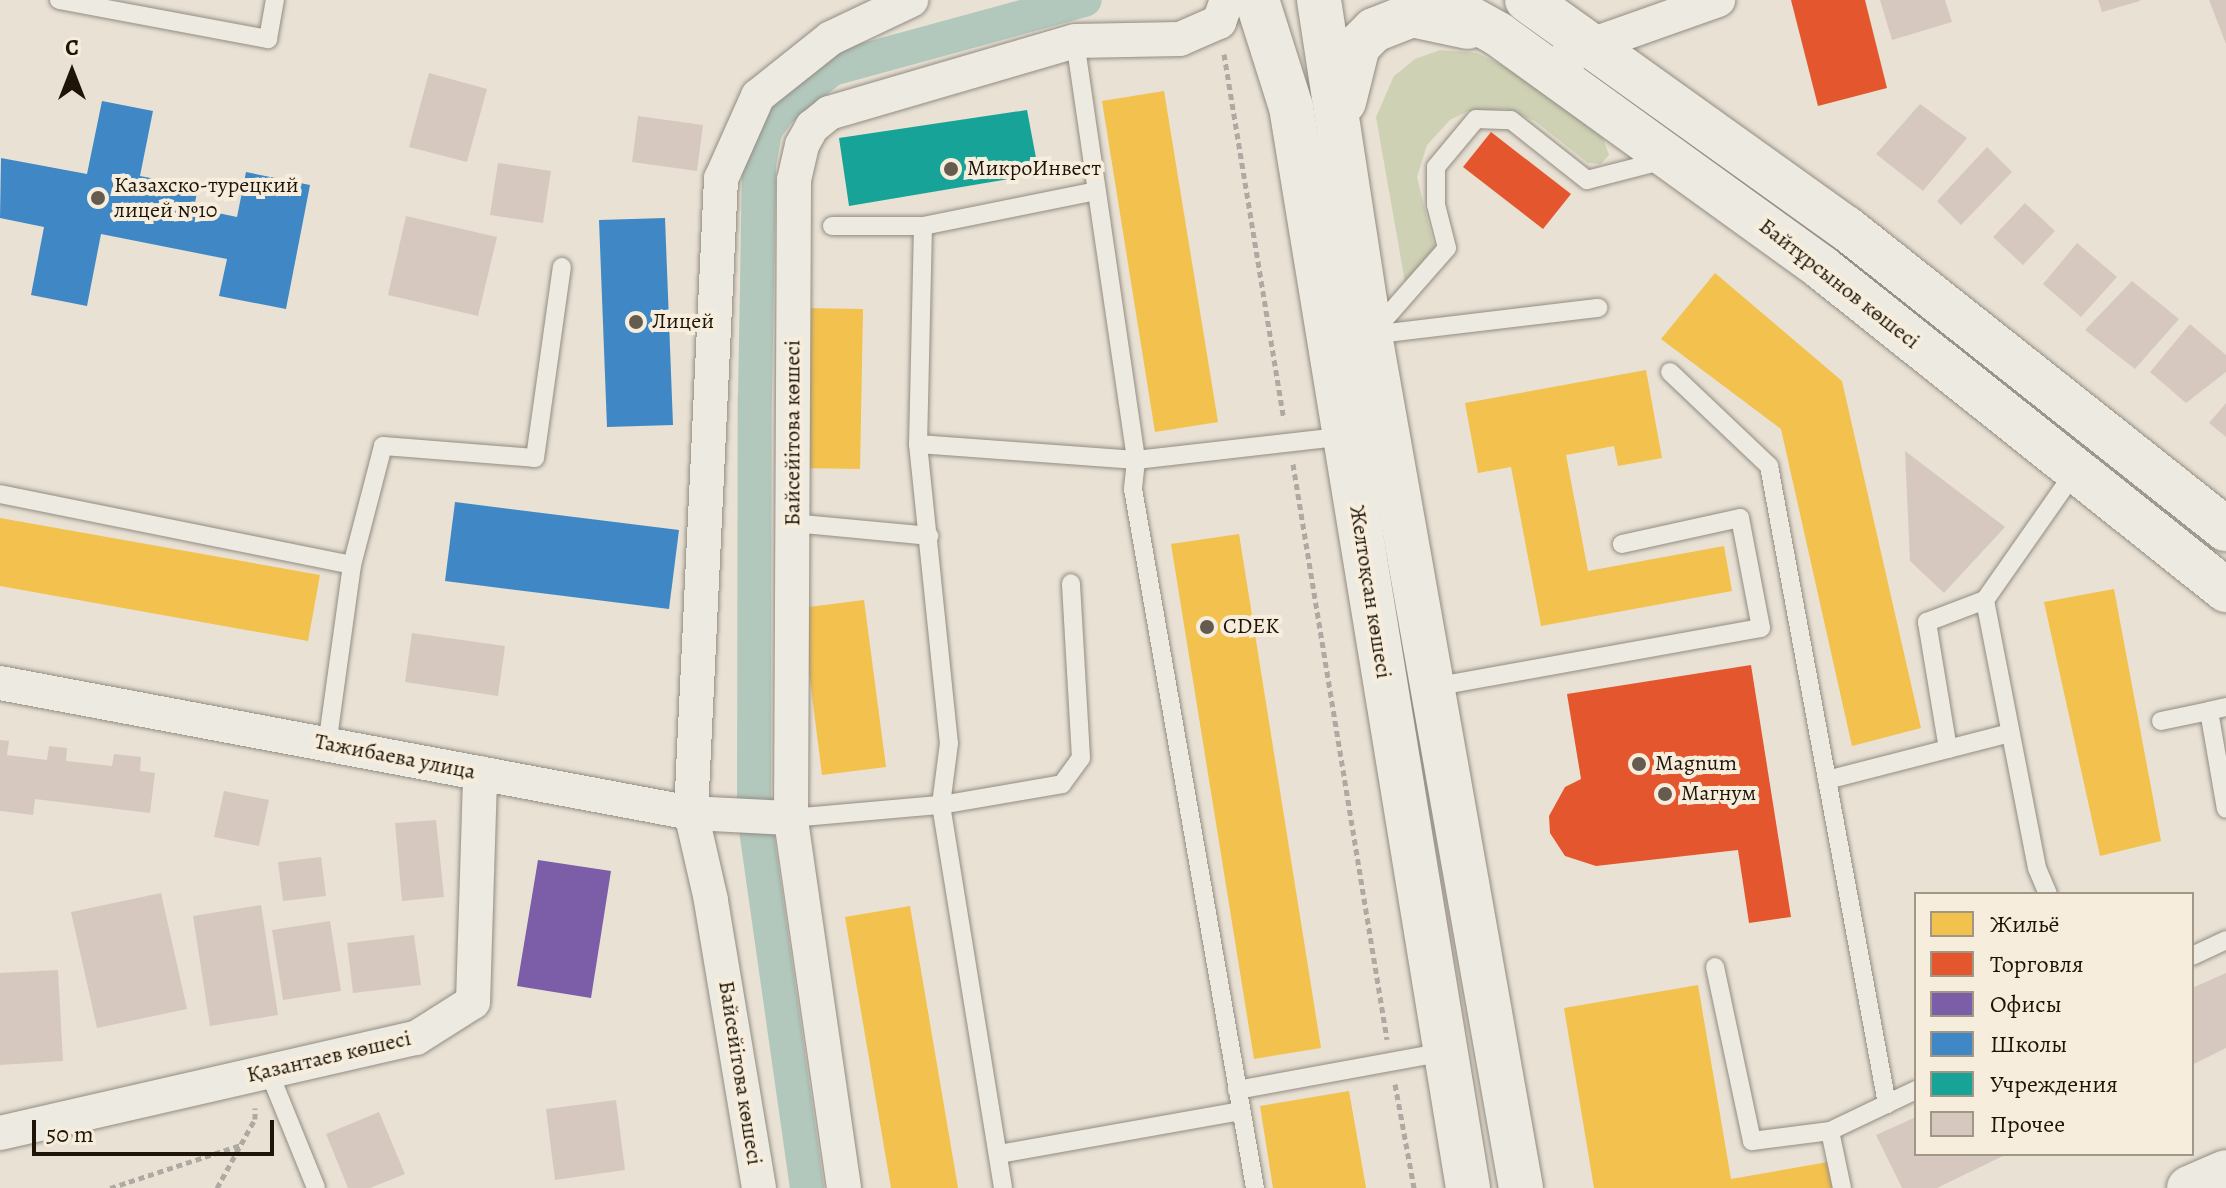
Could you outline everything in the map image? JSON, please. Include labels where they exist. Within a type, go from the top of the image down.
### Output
[{"type":"street","name":"Байсейітова көшесі","points":[[759,1188],[711,900],[691,813],[721,179],[758,96],[831,38],[911,0]]},
{"type":"street","name":"Желтоқсан көшесі","points":[[1257,0],[1291,107],[1468,1188]]},
{"type":"street","name":"Желтоқсан көшесі","points":[[1319,0],[1370,335],[1521,1188]]},
{"type":"street","name":"Байтұрсынов көшесі","points":[[1437,0],[1498,34],[1822,268],[2226,590]]},
{"type":"street","name":"Байтұрсынов көшесі","points":[[1527,0],[1846,228],[2226,529]]},
{"type":"street","points":[[1547,69],[1591,45],[1718,0]]},
{"type":"street","name":"Байсейітова көшесі","points":[[844,1188],[791,818],[794,180],[812,127],[829,113],[1075,41],[1180,39],[1223,11]]},
{"type":"street","points":[[1342,136],[1351,65],[1358,46],[1374,30],[1412,15],[1498,34]]},
{"type":"street","name":"Тажибаева улица","points":[[0,683],[691,813],[791,818]]},
{"type":"street","name":"Қазантаев көшесі","points":[[0,1133],[416,1038],[473,1002],[480,773]]},
{"type":"street","points":[[2189,1188],[2226,1172]]},
{"type":"lane","points":[[59,0],[268,39],[275,0]]},
{"type":"lane","points":[[1075,41],[1136,460],[1133,489],[1255,1188]]},
{"type":"lane","points":[[1370,335],[1447,248],[1436,205],[1436,167],[1476,119],[1511,120],[1587,180],[1672,159]]},
{"type":"lane","points":[[832,226],[923,226],[1097,191]]},
{"type":"lane","points":[[923,226],[918,444],[949,743],[941,805],[1003,1188]]},
{"type":"lane","points":[[327,745],[352,565],[383,446],[535,458],[562,267]]},
{"type":"lane","points":[[1370,335],[1598,308]]},
{"type":"lane","points":[[1670,372],[1769,466],[1887,1104]]},
{"type":"lane","points":[[918,444],[1136,460],[1387,430]]},
{"type":"lane","points":[[1948,749],[1927,622],[1985,600],[2076,470]]},
{"type":"lane","points":[[0,494],[352,565]]},
{"type":"lane","points":[[1433,687],[1761,628],[1740,518],[1622,544]]},
{"type":"lane","points":[[792,523],[929,536]]},
{"type":"lane","points":[[791,818],[941,805],[1062,784],[1081,758],[1071,583]]},
{"type":"lane","points":[[1985,600],[2037,868],[2047,892]]},
{"type":"lane","points":[[2161,721],[2218,709],[2226,809]]},
{"type":"lane","points":[[1827,780],[2010,733]]},
{"type":"lane","points":[[2194,955],[2226,940]]},
{"type":"lane","points":[[1715,967],[1752,1141],[1830,1131],[1914,1091]]},
{"type":"lane","points":[[1237,1090],[1445,1052]]},
{"type":"lane","points":[[262,1073],[316,1188]]},
{"type":"lane","points":[[999,1154],[1241,1111]]},
{"type":"lane","points":[[1830,1131],[1842,1188]]},
{"type":"path","points":[[1223,11],[1289,443],[1414,1188]]},
{"type":"path","points":[[217,1188],[255,1119],[262,1073]]},
{"type":"path","points":[[110,1188],[241,1145]]},
{"type":"green space","points":[[1440,50],[1477,53],[1523,76],[1603,138],[1609,155],[1601,164],[1588,163],[1535,121],[1506,109],[1468,111],[1450,120],[1427,145],[1417,177],[1435,251],[1405,282],[1376,117],[1394,76],[1415,59]]},
{"type":"building: Жильё","points":[[1164,91],[1218,422],[1155,432],[1102,101]]},
{"type":"building: Жильё","points":[[1715,273],[1842,381],[1921,728],[1852,746],[1781,429],[1661,339]]},
{"type":"building: Жильё","points":[[802,308],[863,309],[860,469],[799,468]]},
{"type":"building: Жильё","points":[[1646,370],[1662,458],[1618,466],[1614,446],[1566,455],[1588,571],[1724,546],[1732,591],[1541,626],[1511,467],[1478,473],[1465,403]]},
{"type":"building: Жильё","points":[[0,518],[320,575],[308,641],[0,586]]},
{"type":"building: Жильё","points":[[1239,534],[1321,1048],[1254,1059],[1171,544]]},
{"type":"building: Жильё","points":[[2114,589],[2161,841],[2100,856],[2044,602]]},
{"type":"building: Жильё","points":[[864,600],[886,767],[822,775],[801,608]]},
{"type":"building: Жильё","points":[[910,906],[958,1188],[891,1188],[845,917]]},
{"type":"building: Жильё","points":[[1698,985],[1731,1179],[1828,1162],[1832,1188],[1594,1188],[1564,1008]]},
{"type":"building: Жильё","points":[[1349,1091],[1366,1188],[1273,1188],[1260,1106]]},
{"type":"building: Торговля","points":[[1791,0],[1865,0],[1887,88],[1818,106]]},
{"type":"building: Торговля","points":[[1491,132],[1571,194],[1543,229],[1463,167]]},
{"type":"building: Торговля","name":"Магнум","points":[[1751,665],[1791,917],[1749,923],[1738,850],[1596,866],[1565,856],[1550,833],[1549,816],[1565,787],[1581,779],[1567,694]]},
{"type":"building: Офисы","points":[[538,860],[611,871],[591,998],[517,986]]},
{"type":"building: Школы","name":"Казахско-турецкий лицей №10","points":[[102,101],[153,111],[140,176],[198,187],[194,208],[237,217],[246,172],[310,185],[286,309],[219,296],[227,259],[101,234],[87,306],[31,295],[44,227],[0,218],[1,158],[87,174]]},
{"type":"building: Школы","name":"Лицей","points":[[665,218],[673,425],[607,427],[599,220]]},
{"type":"building: Школы","points":[[455,502],[679,530],[669,609],[445,581]]},
{"type":"building: Учреждения","points":[[1027,110],[1039,174],[849,206],[839,138]]},
{"type":"building: Прочее","points":[[1880,0],[1945,0],[1952,22],[1892,40]]},
{"type":"building: Прочее","points":[[2098,0],[2140,0],[2140,1],[2102,12]]},
{"type":"building: Прочее","points":[[2209,0],[2226,0],[2226,44]]},
{"type":"building: Прочее","points":[[429,73],[487,89],[467,162],[409,147]]},
{"type":"building: Прочее","points":[[1920,104],[1967,138],[1923,191],[1876,154]]},
{"type":"building: Прочее","points":[[638,116],[703,125],[697,171],[632,162]]},
{"type":"building: Прочее","points":[[1987,147],[2012,172],[1961,225],[1937,201]]},
{"type":"building: Прочее","points":[[498,163],[551,171],[543,223],[490,215]]},
{"type":"building: Прочее","points":[[2025,203],[2055,231],[2023,265],[1993,237]]},
{"type":"building: Прочее","points":[[406,216],[497,237],[478,316],[388,295]]},
{"type":"building: Прочее","points":[[2077,243],[2117,277],[2081,317],[2043,284]]},
{"type":"building: Прочее","points":[[2132,281],[2179,319],[2135,369],[2085,330]]},
{"type":"building: Прочее","points":[[2190,324],[2226,355],[2226,372],[2186,403],[2150,372]]},
{"type":"building: Прочее","points":[[2226,403],[2226,437],[2209,423]]},
{"type":"building: Прочее","points":[[1905,451],[2005,527],[1944,593],[1910,561]]},
{"type":"building: Прочее","points":[[412,633],[505,646],[498,696],[405,682]]},
{"type":"building: Прочее","points":[[0,740],[9,741],[7,755],[47,760],[49,746],[67,748],[66,761],[112,766],[114,754],[141,757],[140,771],[155,773],[150,813],[35,799],[33,815],[0,811]]},
{"type":"building: Прочее","points":[[224,791],[269,800],[259,846],[214,837]]},
{"type":"building: Прочее","points":[[436,820],[444,897],[402,901],[395,823]]},
{"type":"building: Прочее","points":[[321,857],[326,896],[283,901],[278,862]]},
{"type":"building: Прочее","points":[[161,893],[187,1009],[97,1028],[71,912]]},
{"type":"building: Прочее","points":[[261,905],[278,1015],[210,1026],[193,916]]},
{"type":"building: Прочее","points":[[330,921],[341,991],[283,1000],[272,930]]},
{"type":"building: Прочее","points":[[414,935],[421,985],[353,993],[347,943]]},
{"type":"building: Прочее","points":[[58,970],[63,1061],[0,1065],[0,973]]},
{"type":"building: Прочее","points":[[2226,973],[2226,1048],[2194,1064],[2194,987]]},
{"type":"building: Прочее","points":[[616,1100],[625,1170],[555,1180],[546,1109]]},
{"type":"building: Прочее","points":[[379,1112],[405,1174],[370,1188],[348,1188],[326,1134]]},
{"type":"building: Прочее","points":[[1914,1118],[1914,1156],[2003,1156],[1937,1188],[1902,1188],[1876,1135]]},
{"type":"waterway","points":[[807,1188],[754,817],[755,397],[759,165],[765,131],[779,111],[832,69],[1085,0]]},
{"type":"place","name":"МикроИнвест","points":[[951,169]]},
{"type":"place","name":"Казахско-турецкий лицей №10","points":[[98,198]]},
{"type":"place","name":"Лицей","points":[[636,322]]},
{"type":"place","name":"CDEK","points":[[1207,627]]},
{"type":"place","name":"Magnum","points":[[1639,764]]},
{"type":"place","name":"Магнум","points":[[1665,794]]}]
